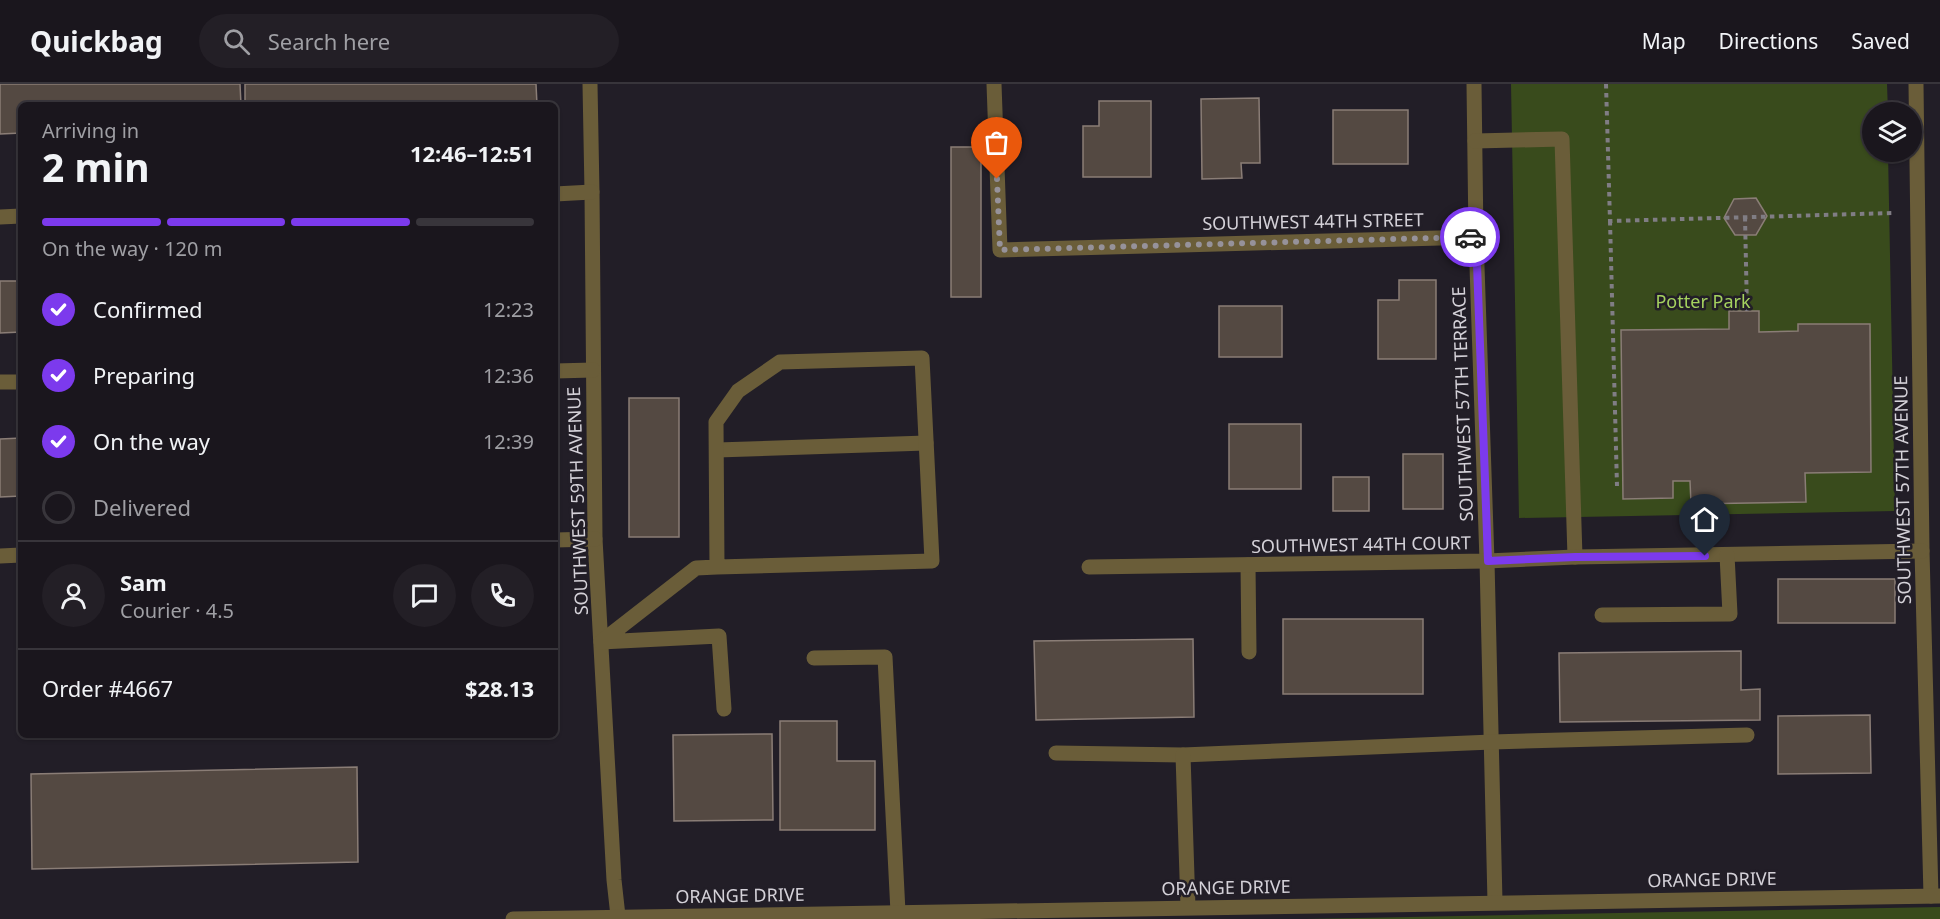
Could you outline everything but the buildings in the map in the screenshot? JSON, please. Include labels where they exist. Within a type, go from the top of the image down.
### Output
[{"type":"street","name":"SOUTHWEST 59TH AVENUE","points":[[590,84],[595,539],[614,880],[618,916]]},
{"type":"street","name":"SOUTHWEST 44TH STREET","points":[[994,84],[1000,250],[1151,244],[1476,237]]},
{"type":"street","name":"SOUTHWEST 57TH TERRACE","points":[[1474,84],[1476,237],[1488,561],[1495,902]]},
{"type":"street","name":"SOUTHWEST 57TH AVENUE","points":[[1917,84],[1922,551],[1934,773],[1936,896]]},
{"type":"street","points":[[1475,141],[1562,139],[1575,557]]},
{"type":"street","points":[[558,194],[592,192]]},
{"type":"street","points":[[0,217],[18,216]]},
{"type":"street","points":[[601,642],[696,568],[932,561],[922,358],[780,362],[738,391],[716,422],[717,567]]},
{"type":"street","points":[[558,371],[593,370]]},
{"type":"street","points":[[0,382],[18,382]]},
{"type":"street","points":[[717,450],[926,443]]},
{"type":"street","points":[[558,540],[595,539]]},
{"type":"street","name":"SOUTHWEST 44TH COURT","points":[[1089,567],[1922,551]]},
{"type":"street","points":[[0,556],[18,555]]},
{"type":"street","points":[[1602,615],[1730,614],[1727,555]]},
{"type":"street","points":[[1248,565],[1249,652]]},
{"type":"street","points":[[601,642],[719,636],[724,709]]},
{"type":"street","points":[[814,658],[885,657],[898,912]]},
{"type":"street","points":[[1056,753],[1183,755],[1492,742],[1747,735]]},
{"type":"street","points":[[1183,755],[1188,907]]},
{"type":"street","name":"ORANGE DRIVE","points":[[513,919],[1936,896]]},
{"type":"path","points":[[1606,84],[1617,486]]},
{"type":"path","points":[[1610,220],[1895,213]]},
{"type":"path","points":[[1746,217],[1747,311]]},
{"type":"green space","name":"Potter Park","points":[[1511,84],[1887,84],[1888,102],[1862,102],[1862,162],[1888,162],[1895,511],[1519,518]]},
{"type":"green space","points":[[1940,907],[1940,919],[1305,919]]},
{"type":"way so far","points":[[997,179],[1000,250],[1151,244],[1470,237]]},
{"type":"route","points":[[1470,237],[1476,237],[1488,561],[1575,557],[1705,556]]}]
